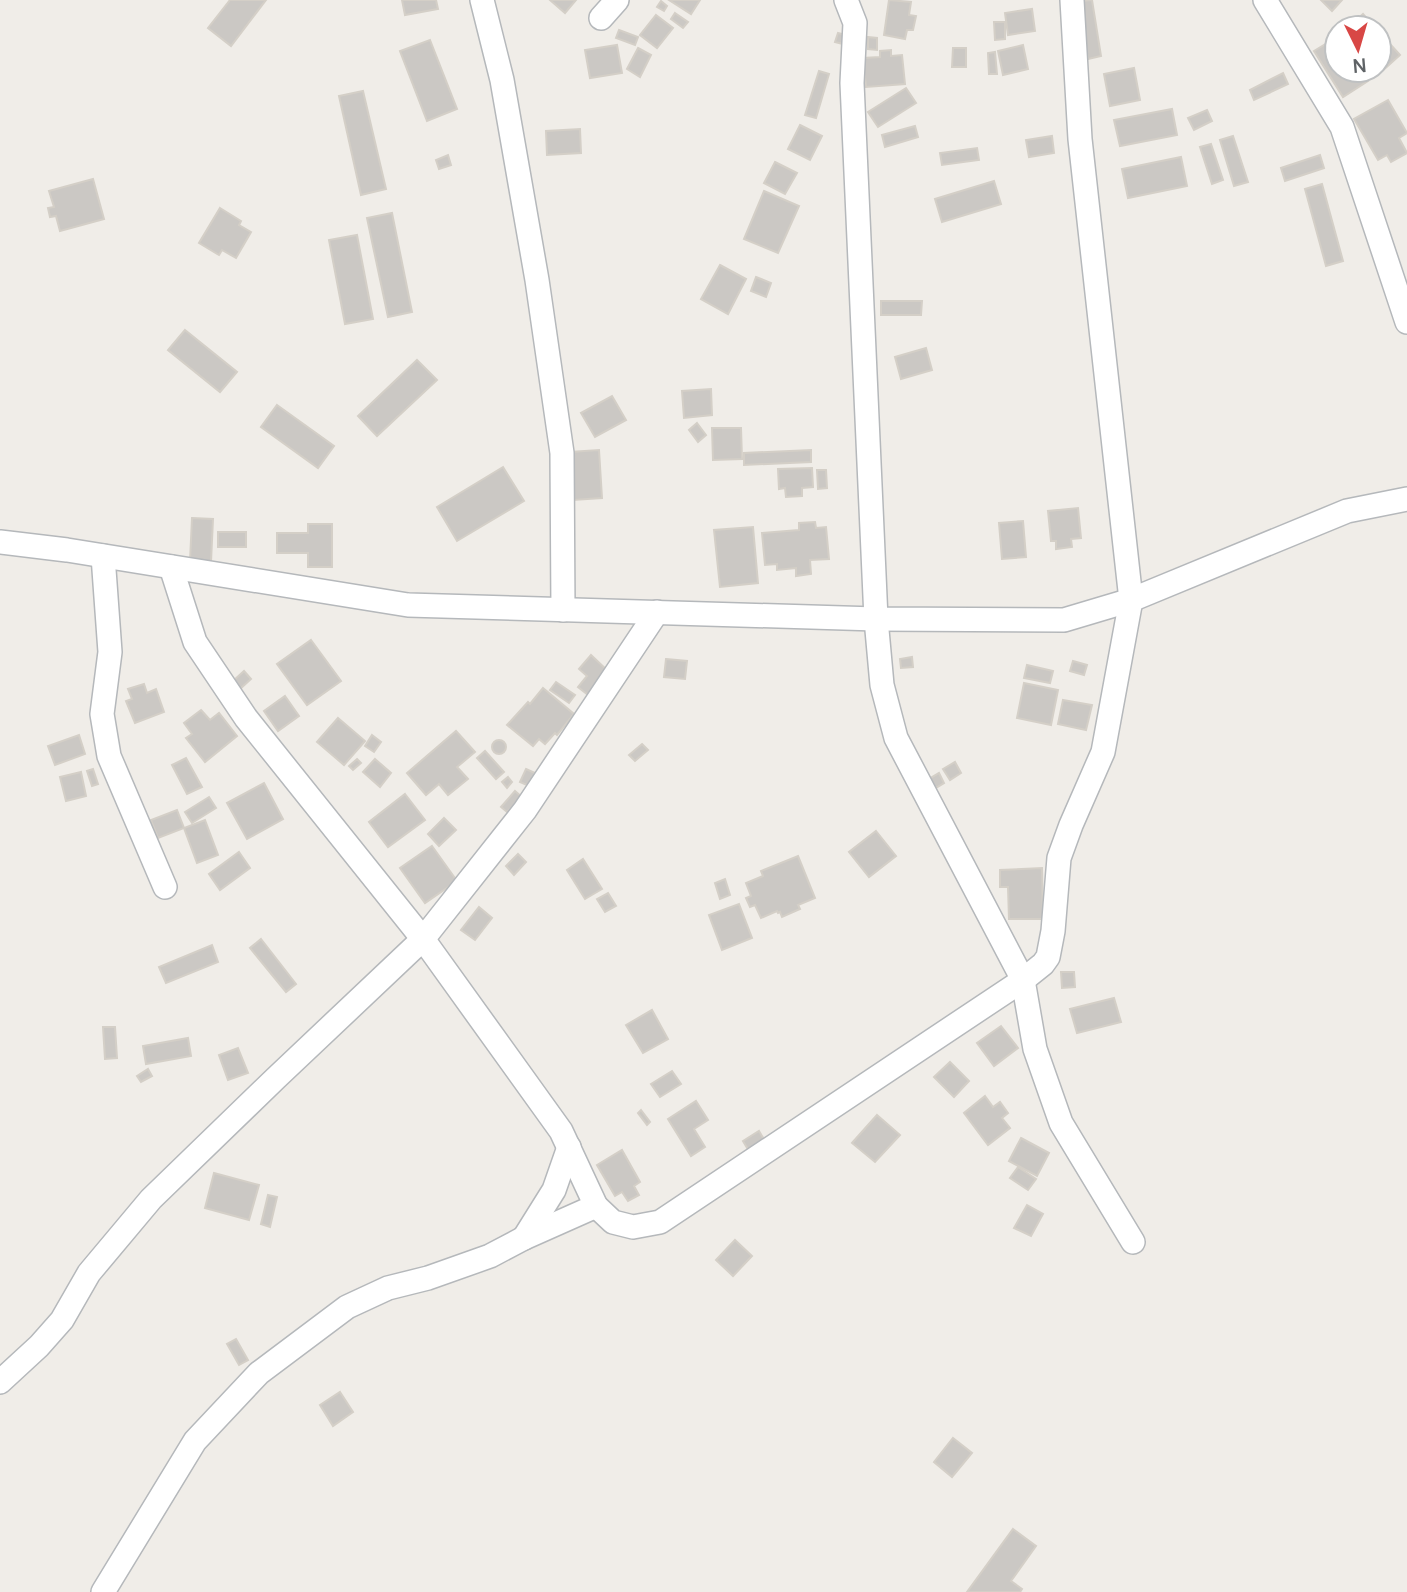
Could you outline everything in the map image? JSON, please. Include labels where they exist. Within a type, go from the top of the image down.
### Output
[{"type":"street","points":[[482,0],[502,80],[533,254],[562,453],[563,610]]},
{"type":"street","points":[[601,18],[617,0]]},
{"type":"street","points":[[846,0],[855,23],[852,83],[876,619],[882,685],[896,738],[1023,980],[1035,1049],[1061,1123],[1133,1242]]},
{"type":"street","points":[[171,567],[195,642],[255,728],[423,939],[561,1131],[596,1206],[613,1222],[634,1227],[660,1223],[1023,980],[1048,957],[1059,858],[1103,752],[1131,600],[1080,139],[1072,0]]},
{"type":"street","points":[[1265,0],[1342,127],[1407,321]]},
{"type":"street","points":[[0,541],[408,606],[876,619],[1064,620],[1131,600],[1347,511],[1407,499]]},
{"type":"street","points":[[103,556],[110,652],[102,714],[109,756],[165,887]]},
{"type":"street","points":[[0,1382],[39,1346],[62,1320],[89,1273],[151,1199],[423,939],[525,810],[657,612]]},
{"type":"street","points":[[524,1238],[554,1190],[569,1147]]},
{"type":"street","points":[[103,1592],[195,1441],[259,1373],[346,1307],[388,1287],[428,1278],[490,1256],[596,1206]]},
{"type":"building","points":[[230,0],[266,0],[231,46],[208,28]]},
{"type":"building","points":[[402,0],[436,0],[438,9],[405,15]]},
{"type":"building","points":[[550,0],[576,0],[565,13]]},
{"type":"building","points":[[669,0],[700,0],[691,14]]},
{"type":"building","points":[[889,0],[911,2],[909,15],[916,16],[913,30],[907,30],[905,39],[884,35]]},
{"type":"building","points":[[1092,0],[1101,56],[1088,59],[1078,1]]},
{"type":"building","points":[[1321,0],[1342,0],[1332,11]]},
{"type":"building","points":[[661,1],[667,6],[664,11],[657,7]]},
{"type":"building","points":[[1032,9],[1035,31],[1008,35],[1005,13]]},
{"type":"building","points":[[675,13],[688,22],[683,28],[671,19]]},
{"type":"building","points":[[656,15],[673,28],[657,48],[640,35]]},
{"type":"building","points":[[994,22],[1005,22],[1005,39],[995,40]]},
{"type":"building","points":[[619,30],[638,37],[635,45],[616,38]]},
{"type":"building","points":[[838,33],[846,35],[843,44],[835,42]]},
{"type":"building","points":[[868,37],[877,38],[877,50],[868,49]]},
{"type":"building","points":[[430,40],[457,109],[427,121],[400,51]]},
{"type":"building","points":[[617,45],[622,73],[590,78],[585,50]]},
{"type":"building","points":[[1023,45],[1028,69],[1003,75],[998,51]]},
{"type":"building","points":[[1323,46],[1323,65],[1314,51]]},
{"type":"building","points":[[1393,47],[1400,55],[1393,61]]},
{"type":"building","points":[[638,48],[651,55],[640,77],[627,69]]},
{"type":"building","points":[[953,48],[966,48],[966,67],[952,67]]},
{"type":"building","points":[[891,50],[891,56],[902,55],[905,84],[866,87],[863,58],[880,57],[880,51]]},
{"type":"building","points":[[995,52],[997,74],[989,74],[988,53]]},
{"type":"building","points":[[1134,68],[1140,100],[1110,106],[1104,74]]},
{"type":"building","points":[[819,71],[829,74],[816,118],[805,115]]},
{"type":"building","points":[[1283,73],[1288,84],[1254,100],[1250,90]]},
{"type":"building","points":[[1335,84],[1363,84],[1343,97]]},
{"type":"building","points":[[906,88],[916,103],[878,127],[868,112]]},
{"type":"building","points":[[363,91],[386,189],[361,195],[339,96]]},
{"type":"building","points":[[1388,100],[1407,133],[1399,138],[1407,153],[1391,162],[1387,155],[1378,160],[1354,119]]},
{"type":"building","points":[[1172,109],[1177,135],[1120,146],[1114,120]]},
{"type":"building","points":[[1207,110],[1212,121],[1194,130],[1188,118]]},
{"type":"building","points":[[800,125],[822,136],[810,160],[788,149]]},
{"type":"building","points":[[915,126],[918,137],[885,147],[882,135]]},
{"type":"building","points":[[580,129],[581,153],[547,155],[546,131]]},
{"type":"building","points":[[1052,136],[1054,153],[1029,157],[1026,140]]},
{"type":"building","points":[[1233,136],[1248,182],[1234,186],[1220,140]]},
{"type":"building","points":[[1211,144],[1223,180],[1212,184],[1200,147]]},
{"type":"building","points":[[977,148],[979,160],[942,165],[940,153]]},
{"type":"building","points":[[448,155],[451,165],[439,169],[436,160]]},
{"type":"building","points":[[1320,155],[1324,168],[1285,181],[1281,168]]},
{"type":"building","points":[[1181,157],[1187,186],[1128,198],[1122,169]]},
{"type":"building","points":[[775,162],[797,173],[785,194],[764,183]]},
{"type":"building","points":[[93,179],[104,219],[60,231],[56,216],[50,217],[48,208],[54,207],[49,191]]},
{"type":"building","points":[[994,181],[1001,204],[942,222],[935,199]]},
{"type":"building","points":[[1322,184],[1343,261],[1326,266],[1305,189]]},
{"type":"building","points":[[764,191],[799,206],[778,253],[744,239]]},
{"type":"building","points":[[220,208],[241,221],[239,225],[251,232],[236,258],[222,250],[219,255],[199,243]]},
{"type":"building","points":[[392,213],[412,312],[388,317],[367,218]]},
{"type":"building","points":[[357,235],[373,319],[345,324],[329,240]]},
{"type":"building","points":[[720,265],[746,279],[728,314],[701,299]]},
{"type":"building","points":[[756,277],[771,283],[766,297],[751,291]]},
{"type":"building","points":[[881,301],[922,301],[921,315],[881,315]]},
{"type":"building","points":[[185,330],[237,372],[220,392],[168,350]]},
{"type":"building","points":[[926,348],[932,370],[901,379],[895,357]]},
{"type":"building","points":[[417,360],[437,380],[377,436],[358,416]]},
{"type":"building","points":[[711,389],[712,415],[684,418],[682,391]]},
{"type":"building","points":[[612,396],[626,420],[595,437],[581,413]]},
{"type":"building","points":[[277,405],[334,446],[318,468],[261,427]]},
{"type":"building","points":[[697,423],[706,435],[698,442],[689,430]]},
{"type":"building","points":[[712,428],[741,428],[742,459],[713,460]]},
{"type":"building","points":[[599,450],[602,498],[573,500],[570,452]]},
{"type":"building","points":[[811,450],[811,462],[744,465],[744,453]]},
{"type":"building","points":[[503,467],[524,501],[457,541],[437,507]]},
{"type":"building","points":[[812,468],[813,487],[802,488],[802,496],[786,497],[785,488],[779,489],[778,469]]},
{"type":"building","points":[[817,470],[826,470],[827,488],[818,489]]},
{"type":"building","points":[[1078,508],[1081,538],[1071,539],[1072,547],[1056,549],[1056,541],[1051,541],[1048,511]]},
{"type":"building","points":[[192,518],[213,519],[211,562],[190,561]]},
{"type":"building","points":[[1023,521],[1026,557],[1002,559],[999,523]]},
{"type":"building","points":[[815,522],[816,528],[826,527],[829,559],[810,560],[811,574],[796,576],[796,568],[777,570],[777,564],[765,565],[762,533],[799,530],[799,523]]},
{"type":"building","points":[[308,524],[332,524],[332,567],[308,567],[308,553],[277,553],[277,533],[308,533]]},
{"type":"building","points":[[753,527],[758,583],[720,587],[714,530]]},
{"type":"building","points":[[218,532],[246,532],[246,547],[218,547]]},
{"type":"building","points":[[311,640],[341,681],[307,705],[277,664]]},
{"type":"building","points":[[591,655],[609,672],[588,695],[578,687],[587,676],[579,669]]},
{"type":"building","points":[[912,657],[913,667],[901,668],[900,659]]},
{"type":"building","points":[[666,659],[687,661],[685,679],[664,677]]},
{"type":"building","points":[[1073,661],[1087,665],[1084,675],[1070,671]]},
{"type":"building","points":[[1027,665],[1053,671],[1050,683],[1024,678]]},
{"type":"building","points":[[244,671],[251,679],[240,689],[233,681]]},
{"type":"building","points":[[556,682],[575,695],[569,703],[550,690]]},
{"type":"building","points":[[1024,683],[1058,690],[1051,725],[1017,718]]},
{"type":"building","points":[[144,684],[147,693],[156,689],[164,712],[135,723],[126,701],[132,699],[128,689]]},
{"type":"building","points":[[543,688],[574,714],[557,735],[555,733],[545,744],[539,739],[533,746],[507,725]]},
{"type":"building","points":[[285,696],[299,716],[278,731],[264,711]]},
{"type":"building","points":[[1063,700],[1092,705],[1086,730],[1058,724]]},
{"type":"building","points":[[201,710],[210,720],[219,713],[237,736],[205,762],[186,738],[192,734],[184,723]]},
{"type":"building","points":[[338,718],[365,741],[344,765],[317,742]]},
{"type":"building","points":[[456,731],[475,752],[457,767],[468,779],[448,795],[439,784],[426,795],[407,773]]},
{"type":"building","points":[[79,735],[85,754],[55,765],[48,746]]},
{"type":"building","points":[[372,735],[381,742],[374,752],[365,746]]},
{"type":"building","points":[[496,740],[502,740],[506,747],[502,754],[496,754],[492,750],[492,744]]},
{"type":"building","points":[[642,744],[648,750],[635,761],[629,755]]},
{"type":"building","points":[[485,751],[504,772],[496,779],[477,758]]},
{"type":"building","points":[[186,758],[202,787],[187,794],[172,765]]},
{"type":"building","points":[[357,759],[361,763],[353,770],[349,766]]},
{"type":"building","points":[[375,759],[391,773],[380,787],[363,772]]},
{"type":"building","points":[[955,762],[961,773],[950,780],[943,769]]},
{"type":"building","points":[[93,769],[98,784],[92,786],[87,771]]},
{"type":"building","points":[[526,769],[535,773],[529,786],[520,782]]},
{"type":"building","points":[[81,772],[86,796],[66,801],[60,777]]},
{"type":"building","points":[[939,773],[944,783],[934,789],[929,779]]},
{"type":"building","points":[[508,777],[512,782],[507,788],[502,782]]},
{"type":"building","points":[[264,783],[283,819],[247,839],[227,803]]},
{"type":"building","points":[[515,791],[522,797],[507,812],[501,807]]},
{"type":"building","points":[[405,794],[425,820],[388,847],[369,822]]},
{"type":"building","points":[[209,797],[216,808],[192,823],[185,812]]},
{"type":"building","points":[[177,810],[184,828],[158,838],[151,820]]},
{"type":"building","points":[[444,818],[456,830],[439,846],[428,834]]},
{"type":"building","points":[[205,820],[218,855],[197,863],[184,828]]},
{"type":"building","points":[[876,831],[896,856],[869,877],[849,852]]},
{"type":"building","points":[[432,846],[457,881],[425,903],[400,868]]},
{"type":"building","points":[[239,852],[250,868],[220,890],[209,874]]},
{"type":"building","points":[[518,854],[526,862],[514,875],[506,866]]},
{"type":"building","points":[[798,856],[815,898],[798,905],[800,909],[782,917],[777,911],[761,918],[755,905],[750,907],[746,898],[751,896],[746,883],[763,876],[761,871]]},
{"type":"building","points":[[583,859],[602,889],[585,899],[567,870]]},
{"type":"building","points":[[1042,868],[1043,919],[1009,919],[1008,887],[1000,887],[1000,870]]},
{"type":"building","points":[[725,879],[730,895],[720,899],[715,883]]},
{"type":"building","points":[[608,893],[616,906],[605,912],[597,899]]},
{"type":"building","points":[[739,904],[752,938],[722,950],[709,915]]},
{"type":"building","points":[[479,907],[492,918],[475,940],[461,930]]},
{"type":"building","points":[[261,939],[296,984],[286,992],[250,948]]},
{"type":"building","points":[[212,945],[218,962],[166,983],[159,967]]},
{"type":"building","points":[[1061,972],[1074,972],[1075,987],[1062,988]]},
{"type":"building","points":[[1114,998],[1121,1022],[1077,1033],[1070,1009]]},
{"type":"building","points":[[652,1010],[668,1039],[643,1053],[626,1025]]},
{"type":"building","points":[[1001,1026],[1018,1048],[994,1066],[977,1043]]},
{"type":"building","points":[[103,1027],[115,1027],[117,1058],[105,1059]]},
{"type":"building","points":[[188,1038],[191,1056],[146,1064],[143,1046]]},
{"type":"building","points":[[238,1048],[248,1073],[228,1080],[219,1055]]},
{"type":"building","points":[[950,1062],[969,1081],[954,1097],[934,1077]]},
{"type":"building","points":[[148,1069],[152,1076],[141,1082],[137,1076]]},
{"type":"building","points":[[672,1071],[681,1084],[660,1097],[651,1084]]},
{"type":"building","points":[[985,1096],[993,1107],[1000,1102],[1008,1113],[1002,1118],[1010,1128],[988,1145],[964,1113]]},
{"type":"building","points":[[696,1101],[708,1120],[694,1129],[705,1147],[691,1156],[668,1119]]},
{"type":"building","points":[[641,1110],[650,1122],[647,1125],[638,1113]]},
{"type":"building","points":[[877,1115],[900,1135],[875,1162],[852,1143]]},
{"type":"building","points":[[759,1131],[765,1141],[749,1151],[743,1141]]},
{"type":"building","points":[[1021,1138],[1049,1153],[1037,1176],[1009,1161]]},
{"type":"building","points":[[622,1150],[640,1182],[634,1186],[639,1195],[628,1201],[622,1192],[615,1196],[597,1165]]},
{"type":"building","points":[[1018,1167],[1036,1179],[1028,1190],[1010,1178]]},
{"type":"building","points":[[214,1173],[259,1185],[249,1220],[205,1208]]},
{"type":"building","points":[[268,1195],[277,1197],[270,1227],[261,1224]]},
{"type":"building","points":[[1027,1205],[1043,1214],[1031,1236],[1014,1228]]},
{"type":"building","points":[[735,1240],[752,1256],[733,1276],[716,1260]]},
{"type":"building","points":[[236,1339],[248,1360],[239,1365],[227,1344]]},
{"type":"building","points":[[340,1392],[353,1412],[333,1426],[320,1405]]},
{"type":"building","points":[[953,1438],[972,1453],[952,1477],[934,1462]]},
{"type":"building","points":[[1013,1529],[1036,1546],[1011,1581],[1022,1589],[1020,1592],[967,1592]]}]
